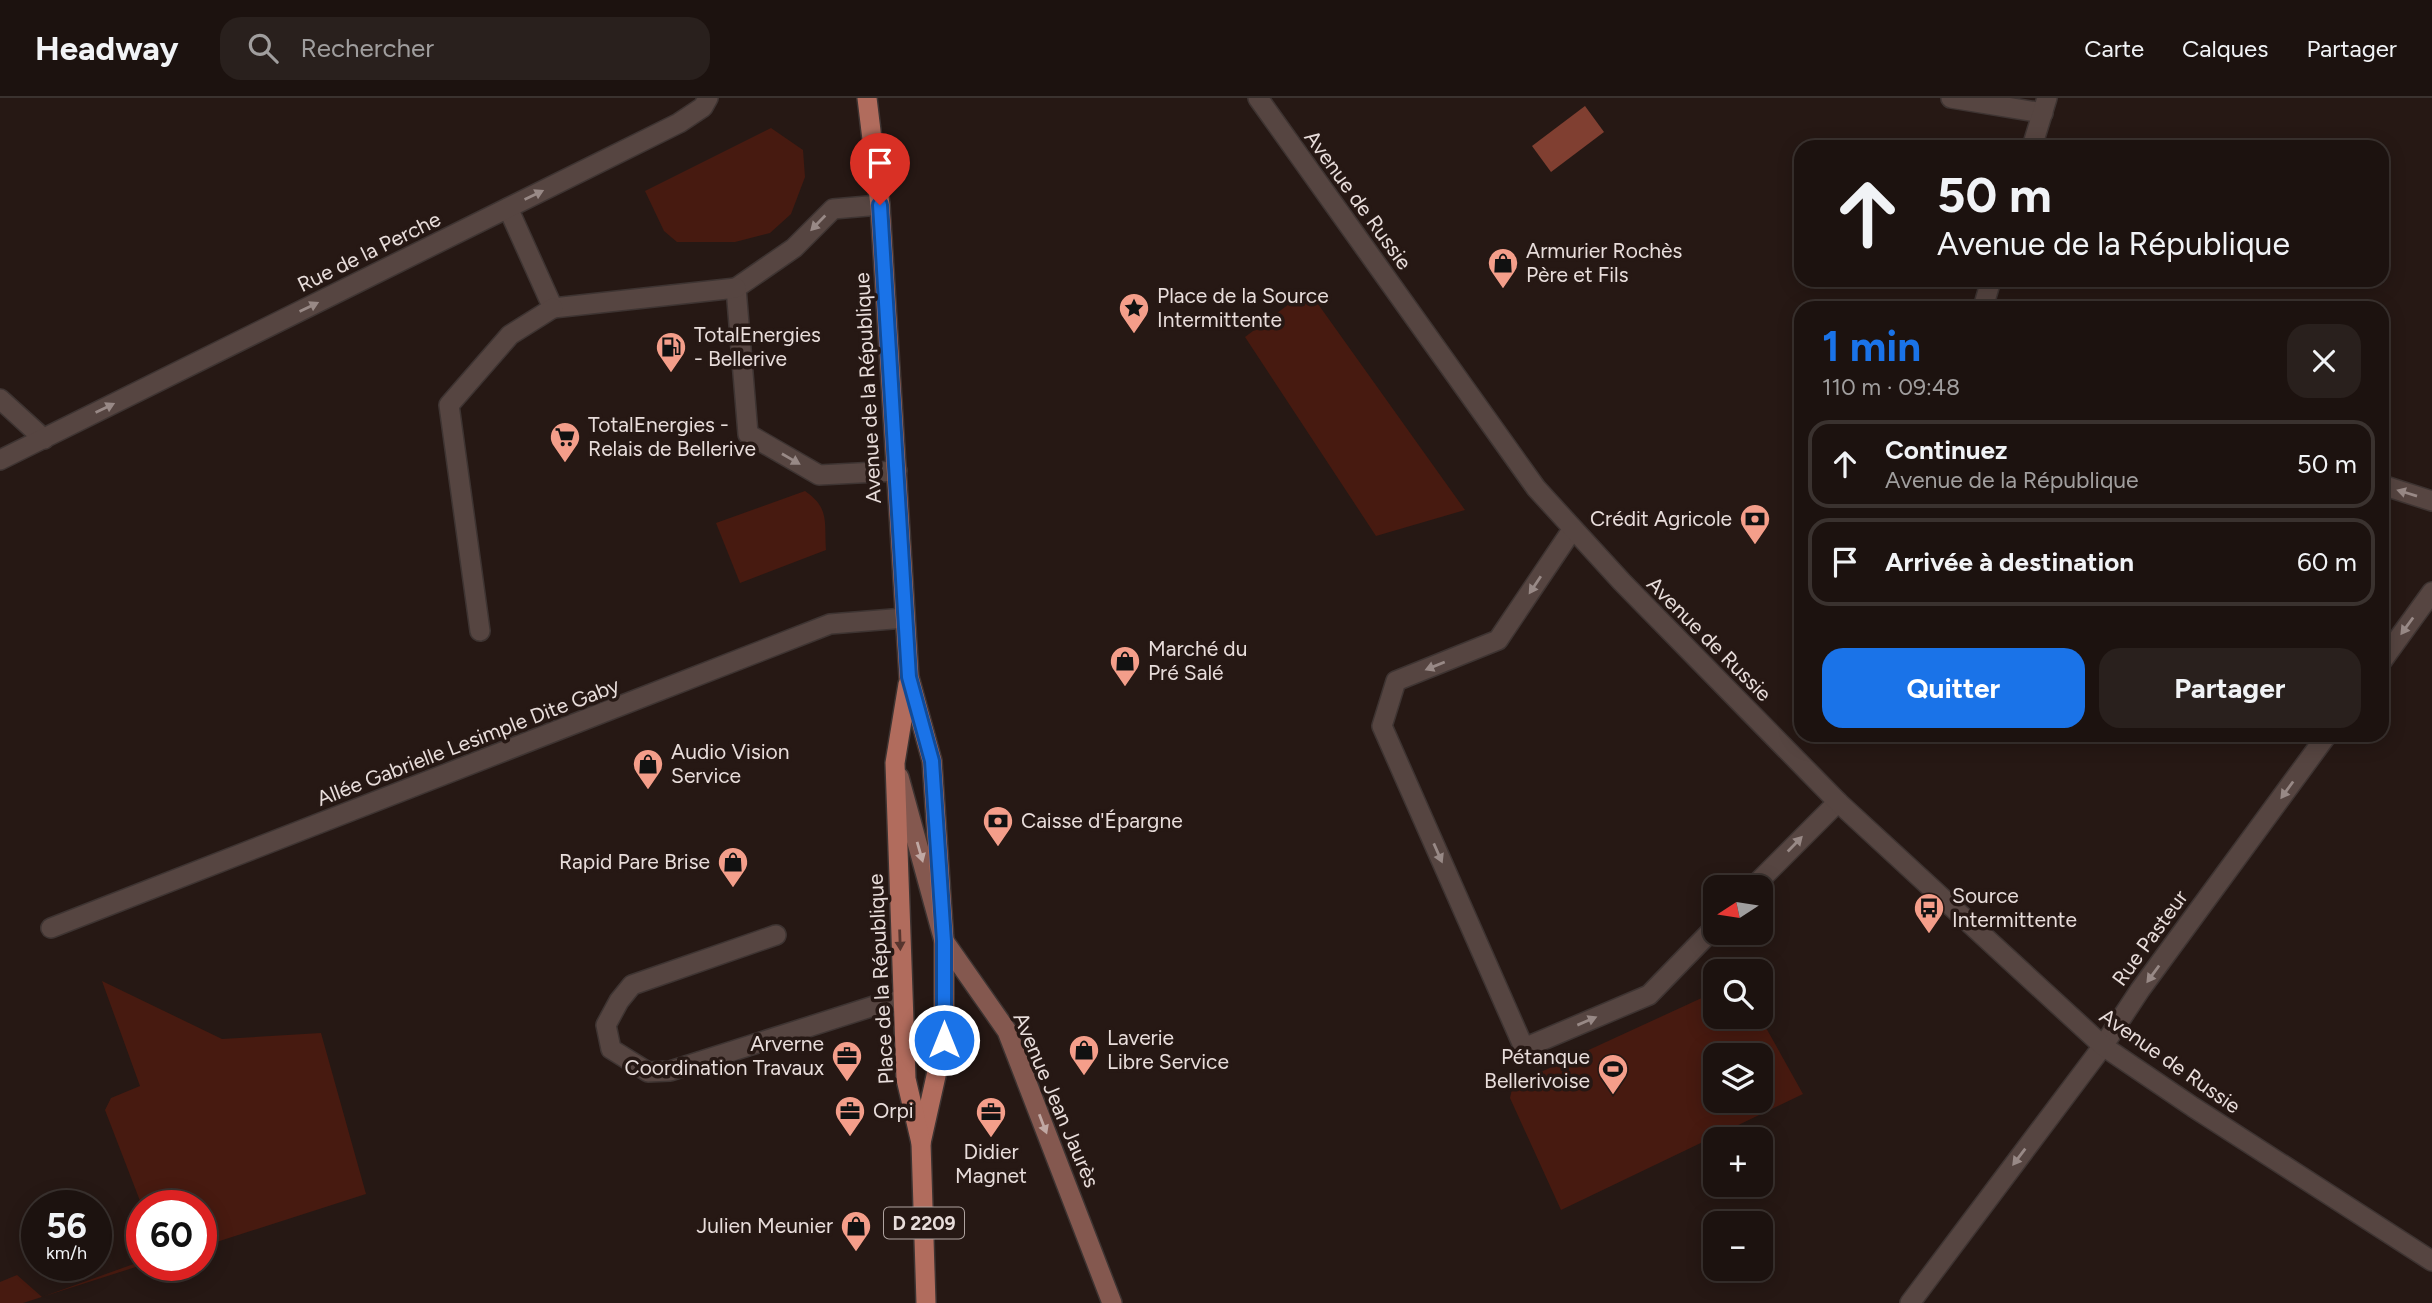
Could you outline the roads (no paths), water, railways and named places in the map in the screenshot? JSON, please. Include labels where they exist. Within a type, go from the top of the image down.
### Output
[{"type":"main road","name":"Avenue de la République","points":[[867,98],[880,205],[909,677]]},
{"type":"main road","name":"Place de la République","points":[[909,677],[895,763],[906,1079],[921,1143]]},
{"type":"main road","name":"D 2209","points":[[909,677],[932,761],[944,941],[944,1040],[921,1143],[926,1303]]},
{"type":"main road","name":"Avenue Jean Jaurès","points":[[895,763],[944,941],[1007,1031],[1112,1303]]},
{"type":"street","name":"Rue de la Perche","points":[[0,460],[679,123],[703,107],[708,98]]},
{"type":"street","name":"Avenue de Russie","points":[[1258,98],[1536,488],[1572,530],[1838,802],[2103,1046],[2432,1261]]},
{"type":"street","points":[[1951,98],[2045,106],[2034,140]]},
{"type":"street","points":[[480,631],[449,405],[510,335],[553,308],[736,288],[794,248],[833,209],[880,205]]},
{"type":"street","points":[[508,208],[553,308]]},
{"type":"street","points":[[736,288],[748,434],[818,475],[897,471]]},
{"type":"street","points":[[0,399],[44,439]]},
{"type":"street","points":[[2389,487],[2432,501]]},
{"type":"street","points":[[1572,530],[1498,640],[1396,681],[1382,726],[1524,1048],[1648,995],[1703,939]]},
{"type":"street","points":[[2389,651],[2432,592]]},
{"type":"street","name":"Allée Gabrielle Lesimple Dite Gaby","points":[[51,928],[831,624],[905,618]]},
{"type":"street","name":"Rue Pasteur","points":[[1910,1303],[2103,1046],[2140,990],[2322,742]]},
{"type":"street","points":[[1765,875],[1838,802]]},
{"type":"street","points":[[776,935],[632,985],[619,1001],[606,1025],[611,1049],[648,1072],[670,1071],[877,1005],[902,1000]]},
{"type":"place","name":"Armurier Rochès Père et Fils","points":[[1503,290]]},
{"type":"place","name":"Place de la Source Intermittente","points":[[1134,335]]},
{"type":"place","name":"TotalEnergies - Bellerive","points":[[671,374]]},
{"type":"place","name":"TotalEnergies - Relais de Bellerive","points":[[565,464]]},
{"type":"place","name":"Crédit Agricole","points":[[1755,546]]},
{"type":"place","name":"Marché du Pré Salé","points":[[1125,688]]},
{"type":"place","name":"Audio Vision Service","points":[[648,791]]},
{"type":"place","name":"Caisse d'Épargne","points":[[998,848]]},
{"type":"place","name":"Rapid Pare Brise","points":[[733,889]]},
{"type":"place","name":"Source Intermittente","points":[[1929,935]]},
{"type":"place","name":"Laverie Libre Service","points":[[1084,1077]]},
{"type":"place","name":"Arverne Coordination Travaux","points":[[847,1083]]},
{"type":"place","name":"Pétanque Bellerivoise","points":[[1613,1096]]},
{"type":"place","name":"Orpi","points":[[850,1138]]},
{"type":"place","name":"Didier Magnet","points":[[991,1139]]},
{"type":"place","name":"Julien Meunier","points":[[856,1253]]}]
